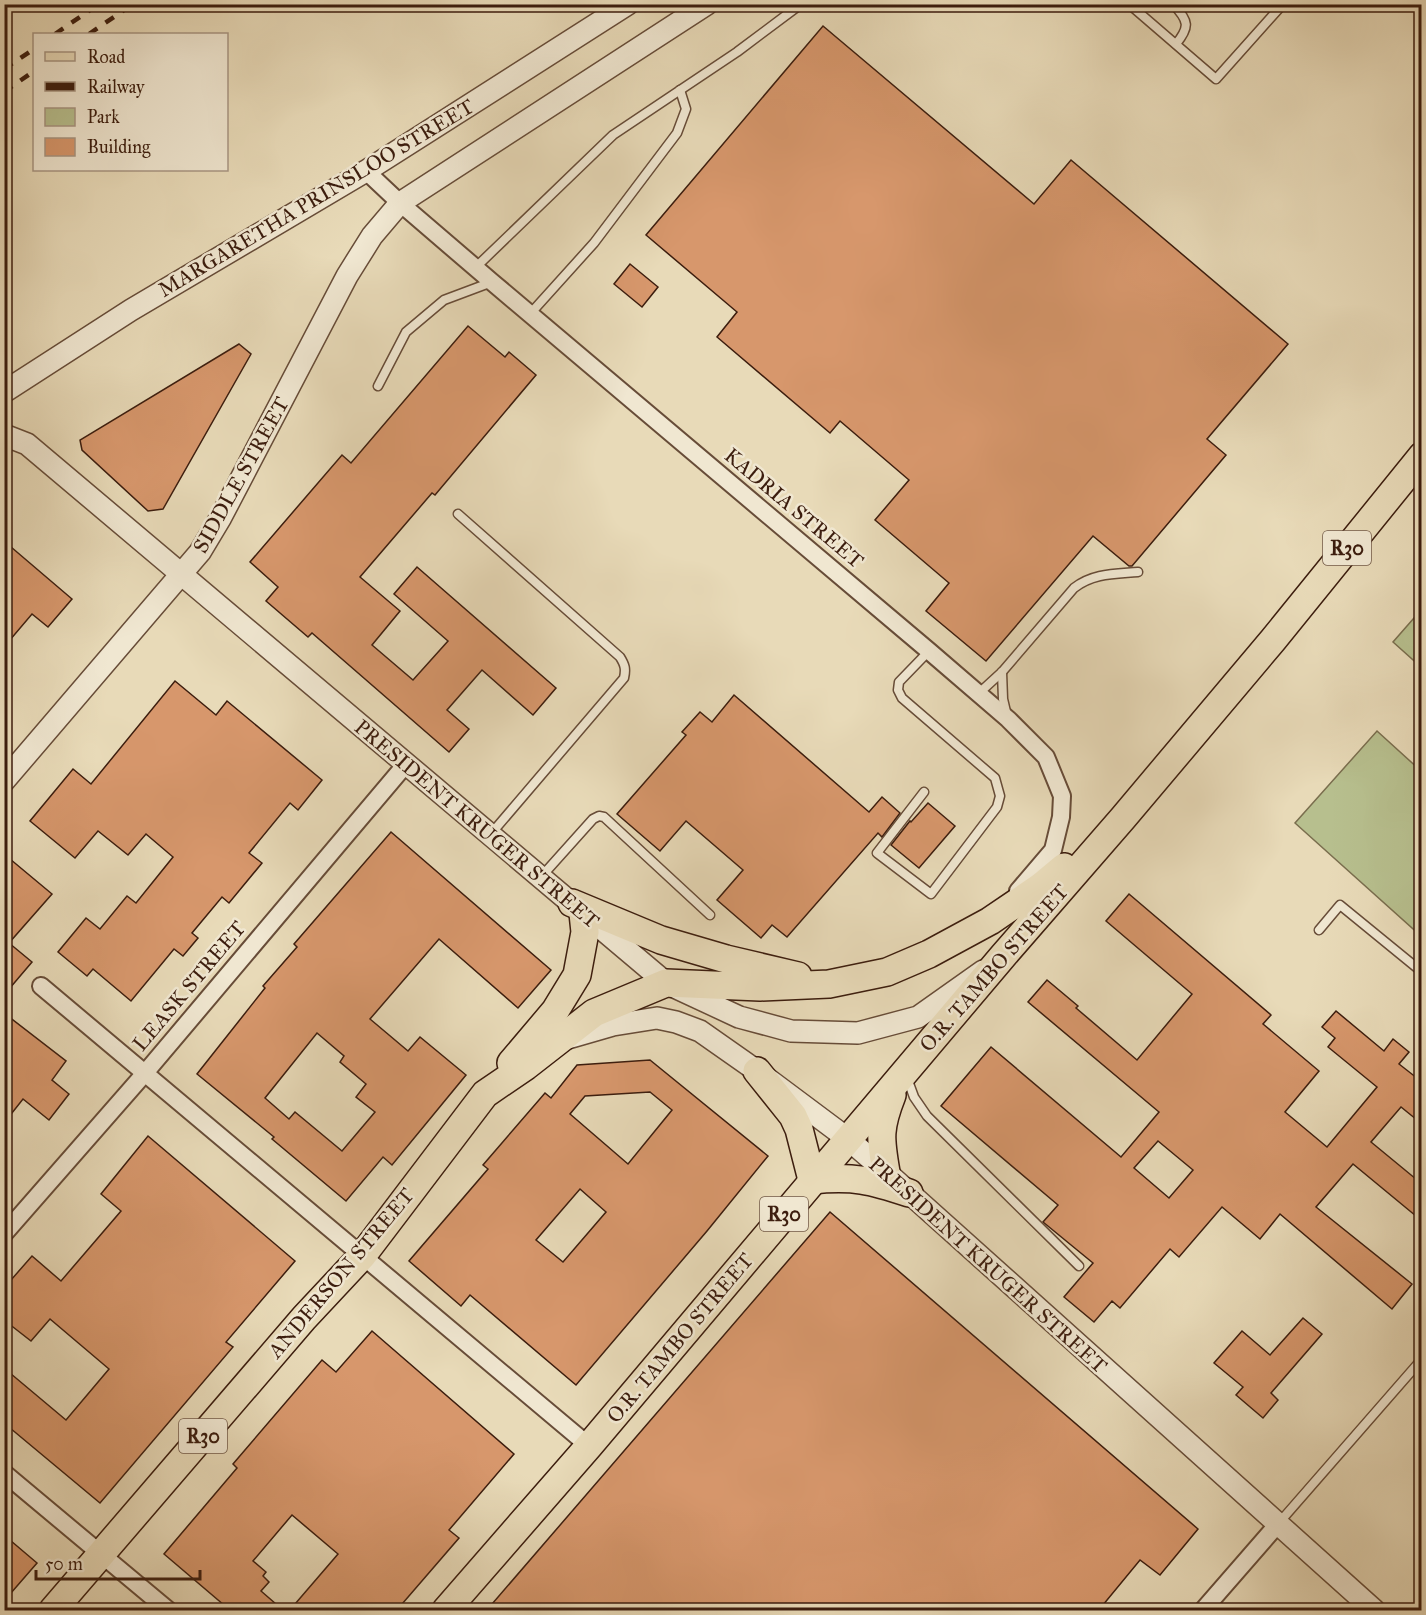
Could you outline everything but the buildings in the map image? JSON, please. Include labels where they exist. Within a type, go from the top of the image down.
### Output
[{"type":"main road","name":"O.R. TAMBO STREET","points":[[446,1611],[1123,818],[1273,640],[1422,456]]},
{"type":"main road","name":"O.R. TAMBO STREET","points":[[666,983],[760,987],[829,984],[887,972],[930,954],[990,921],[1040,887],[1123,818]]},
{"type":"main road","points":[[577,908],[662,940],[726,959],[829,984]]},
{"type":"main road","points":[[485,1094],[555,1011],[577,975],[585,932],[577,908]]},
{"type":"main road","name":"ANDERSON STREET","points":[[53,1611],[304,1318],[362,1256],[485,1094],[526,1066],[594,1012],[666,983]]},
{"type":"main road","points":[[757,1071],[794,1116],[813,1180],[841,1177],[871,1180],[909,1193]]},
{"type":"main road","points":[[886,1173],[881,1143],[882,1120],[902,1076]]},
{"type":"street","name":"MARGARETHA PRINSLOO STREET","points":[[4,392],[131,310],[366,171],[628,4]]},
{"type":"street","name":"MARGARETHA PRINSLOO STREET","points":[[400,203],[707,4]]},
{"type":"street","name":"KADRIA STREET","points":[[366,171],[492,282],[1008,719],[1046,757],[1062,796],[1061,817],[1053,850],[990,921]]},
{"type":"street","name":"SIDDLE STREET","points":[[4,781],[200,552],[221,517],[347,276],[372,236],[400,203]]},
{"type":"street","name":"PRESIDENT KRUGER STREET","points":[[4,435],[27,444],[666,983],[739,1017],[791,1031],[858,1033],[918,1017],[1003,956]]},
{"type":"street","name":"LEASK STREET","points":[[4,1234],[145,1073],[406,764]]},
{"type":"street","points":[[41,986],[589,1446]]},
{"type":"street","name":"PRESIDENT KRUGER STREET","points":[[558,1041],[613,1025],[657,1018],[700,1031],[848,1139],[1374,1611]]},
{"type":"street","points":[[4,1473],[168,1611]]},
{"type":"street","points":[[1203,1611],[1277,1525]]},
{"type":"lane","points":[[475,267],[613,135],[737,52],[801,4]]},
{"type":"lane","points":[[1129,4],[1216,79],[1283,4]]},
{"type":"lane","points":[[1173,4],[1185,19],[1186,24],[1185,32],[1176,44]]},
{"type":"lane","points":[[530,314],[594,243],[677,133],[686,109],[680,90]]},
{"type":"lane","points":[[378,386],[405,332],[444,300],[492,282]]},
{"type":"lane","points":[[458,514],[620,657],[626,671],[624,678],[490,835]]},
{"type":"lane","points":[[978,694],[1002,672],[1074,588],[1085,579],[1093,576],[1138,572]]},
{"type":"lane","points":[[924,792],[877,853],[931,894],[997,807],[1000,796],[995,778],[902,698],[898,690],[899,682],[929,651]]},
{"type":"lane","points":[[1002,672],[1003,699],[1008,719]]},
{"type":"lane","points":[[541,878],[593,819],[604,817],[710,915]]},
{"type":"lane","points":[[1319,930],[1340,904],[1422,972]]},
{"type":"lane","points":[[902,1076],[927,1116],[1079,1266]]},
{"type":"lane","points":[[1277,1525],[1422,1359]]},
{"type":"green space","points":[[1421,610],[1421,667],[1393,642]]},
{"type":"green space","points":[[1377,731],[1421,771],[1421,936],[1295,823]]},
{"type":"railway","points":[[56,33],[99,4]]},
{"type":"railway","points":[[90,33],[133,4]]},
{"type":"railway","points":[[4,69],[33,50]]},
{"type":"railway","points":[[4,92],[33,72]]}]
